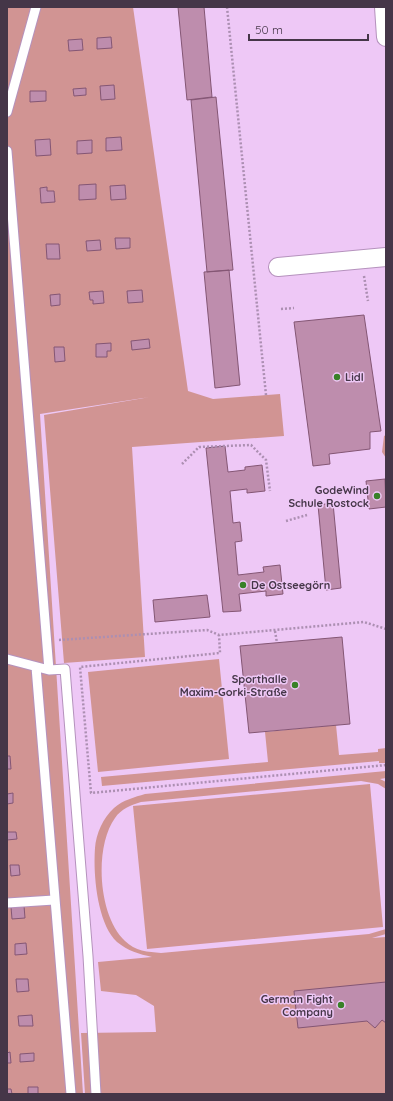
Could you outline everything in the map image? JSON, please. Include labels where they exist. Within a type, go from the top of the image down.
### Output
[{"type":"street","points":[[384,7],[386,37]]},
{"type":"street","points":[[278,267],[386,257]]},
{"type":"lane","points":[[7,112],[36,7]]},
{"type":"lane","points":[[7,151],[49,670]]},
{"type":"lane","points":[[7,659],[49,670],[65,669],[88,956],[96,1094]]},
{"type":"lane","points":[[36,667],[71,1094]]},
{"type":"lane","points":[[7,903],[54,900]]},
{"type":"path","points":[[227,7],[266,395]]},
{"type":"path","points":[[362,259],[368,301]]},
{"type":"path","points":[[281,309],[294,308]]},
{"type":"path","points":[[182,464],[199,447],[251,444],[266,460],[270,491]]},
{"type":"path","points":[[286,521],[307,515]]},
{"type":"path","points":[[59,640],[207,630],[219,636],[364,622],[386,629]]},
{"type":"path","points":[[275,631],[277,643]]},
{"type":"path","points":[[219,636],[220,653],[80,666],[91,793],[386,765]]},
{"type":"shaded area","points":[[7,7],[133,7],[188,391],[213,399],[280,394],[284,436],[132,447],[145,657],[64,663],[44,415],[150,397],[40,414],[83,1094],[7,1094]]},
{"type":"shaded area","points":[[386,435],[386,458],[382,452],[384,436]]},
{"type":"shaded area","points":[[219,659],[229,759],[98,772],[88,672]]},
{"type":"shaded area","points":[[336,725],[339,755],[378,752],[378,749],[386,748],[386,763],[379,763],[379,761],[102,786],[101,777],[268,762],[265,732]]},
{"type":"shaded area","points":[[386,771],[386,778],[380,779],[386,782],[386,789],[378,784],[361,781],[137,803],[123,810],[117,815],[108,831],[104,846],[102,881],[104,899],[116,930],[125,941],[133,947],[151,952],[161,953],[369,934],[386,929],[386,934],[372,938],[386,937],[386,1094],[85,1094],[81,1033],[156,1032],[154,1006],[136,995],[101,991],[98,962],[152,957],[134,952],[117,942],[110,934],[101,911],[96,884],[95,848],[101,826],[110,812],[125,801],[145,794]]},
{"type":"shaded area","points":[[370,784],[383,927],[147,949],[133,806]]},
{"type":"building","points":[[178,7],[204,7],[212,97],[187,100]]},
{"type":"building","points":[[111,37],[112,48],[97,49],[97,38]]},
{"type":"building","points":[[82,39],[83,50],[69,51],[68,40]]},
{"type":"building","points":[[114,85],[115,99],[101,100],[100,86]]},
{"type":"building","points":[[86,88],[86,95],[74,96],[73,89]]},
{"type":"building","points":[[30,91],[46,91],[46,101],[30,102]]},
{"type":"building","points":[[216,97],[233,270],[207,272],[191,100]]},
{"type":"building","points":[[121,137],[122,150],[106,151],[106,138]]},
{"type":"building","points":[[50,139],[51,155],[36,156],[35,140]]},
{"type":"building","points":[[92,140],[92,153],[77,154],[77,141]]},
{"type":"building","points":[[96,184],[96,199],[79,200],[79,185]]},
{"type":"building","points":[[125,185],[126,199],[111,200],[110,186]]},
{"type":"building","points":[[47,187],[47,191],[54,191],[55,202],[41,203],[40,188]]},
{"type":"building","points":[[115,238],[130,238],[130,248],[116,249]]},
{"type":"building","points":[[100,240],[101,250],[87,251],[86,241]]},
{"type":"building","points":[[46,244],[59,244],[60,259],[47,259]]},
{"type":"building","points":[[229,270],[240,385],[215,388],[204,272]]},
{"type":"building","points":[[142,290],[143,302],[128,303],[127,291]]},
{"type":"building","points":[[103,291],[104,303],[93,304],[93,300],[90,300],[89,292]]},
{"type":"building","points":[[60,294],[60,305],[51,306],[50,295]]},
{"type":"building","name":"Lidl","points":[[364,315],[381,431],[370,432],[370,449],[329,454],[330,464],[313,466],[294,322]]},
{"type":"building","points":[[149,339],[150,348],[132,350],[131,341]]},
{"type":"building","points":[[111,343],[111,351],[107,351],[107,357],[96,357],[96,344]]},
{"type":"building","points":[[54,347],[64,347],[65,361],[55,362]]},
{"type":"building","points":[[225,446],[228,472],[245,470],[245,467],[262,465],[265,491],[247,493],[247,489],[230,491],[233,523],[240,522],[242,541],[235,542],[238,575],[264,572],[263,567],[280,565],[283,594],[266,596],[266,591],[239,594],[241,611],[223,612],[206,448]]},
{"type":"building","name":"GodeWind Schule Rostock","points":[[385,479],[386,507],[369,509],[366,481]]},
{"type":"building","points":[[333,503],[341,588],[326,590],[318,505]]},
{"type":"building","points":[[207,595],[210,617],[155,622],[153,600]]},
{"type":"building","name":"Sporthalle Maxim-Gorki-Straße","points":[[342,637],[350,724],[249,733],[240,646]]},
{"type":"building","points":[[7,756],[10,756],[11,769],[7,769]]},
{"type":"building","points":[[13,793],[13,803],[7,804],[7,794]]},
{"type":"building","points":[[7,832],[16,832],[17,839],[7,840]]},
{"type":"building","points":[[10,865],[19,865],[20,875],[11,876]]},
{"type":"building","points":[[24,906],[25,918],[12,919],[11,907]]},
{"type":"building","points":[[26,943],[27,954],[15,955],[15,944]]},
{"type":"building","points":[[16,979],[28,979],[29,991],[17,992]]},
{"type":"building","name":"German Fight Company","points":[[386,982],[386,1023],[382,1020],[375,1028],[367,1021],[298,1028],[294,991]]},
{"type":"building","points":[[32,1015],[33,1026],[19,1026],[18,1016]]},
{"type":"building","points":[[10,1052],[11,1063],[7,1063],[7,1053]]},
{"type":"building","points":[[34,1053],[34,1061],[20,1062],[20,1054]]},
{"type":"building","points":[[28,1087],[38,1087],[38,1094],[28,1094]]},
{"type":"building","points":[[7,1089],[11,1089],[12,1094],[7,1094]]},
{"type":"place","name":"Lidl","points":[[337,377]]},
{"type":"place","name":"GodeWind Schule Rostock","points":[[377,496]]},
{"type":"place","name":"De Ostseegörn","points":[[243,585]]},
{"type":"place","name":"Sporthalle Maxim-Gorki-Straße","points":[[295,685]]},
{"type":"place","name":"German Fight Company","points":[[341,1005]]}]
